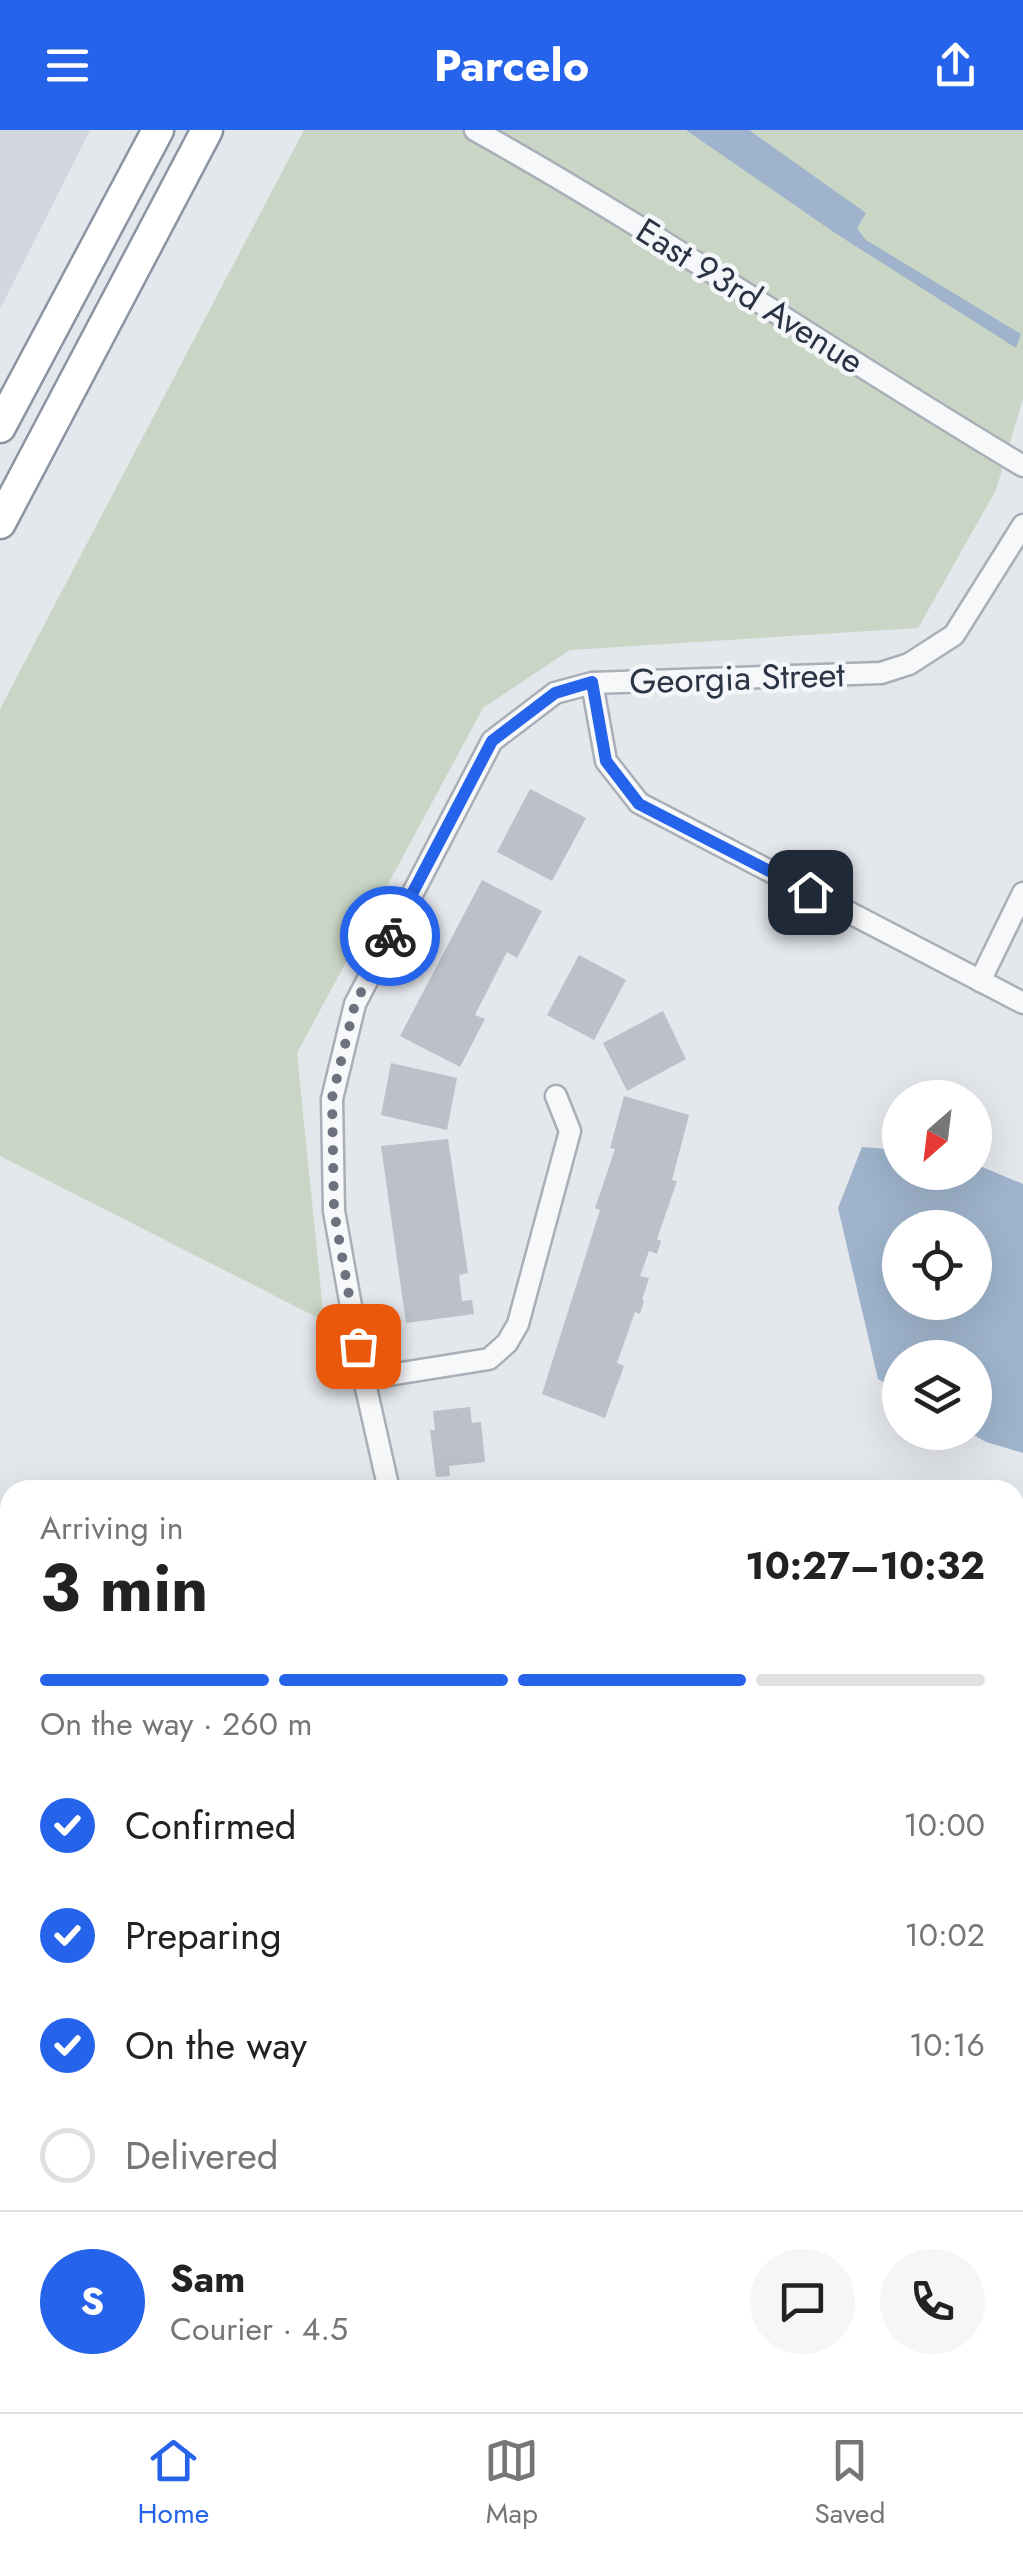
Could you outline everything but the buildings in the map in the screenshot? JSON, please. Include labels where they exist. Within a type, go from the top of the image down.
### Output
[{"type":"highway","points":[[0,427],[158,130]]},
{"type":"highway","points":[[0,523],[207,130]]},
{"type":"street","name":"East 93rd Avenue","points":[[475,130],[617,212],[905,396],[1023,466]]},
{"type":"street","name":"Georgia Street","points":[[387,1480],[334,1211],[332,1098],[355,1004],[492,741],[555,693],[592,682],[881,673],[910,664],[954,635],[1023,525]]},
{"type":"street","points":[[592,682],[606,761],[639,804],[1023,1003]]},
{"type":"street","points":[[980,981],[1023,893]]},
{"type":"street","points":[[364,1379],[489,1359],[507,1342],[518,1324],[570,1131],[556,1096]]},
{"type":"shaded area","points":[[0,130],[90,130],[0,309]]},
{"type":"green space","points":[[304,130],[1023,130],[1023,399],[996,490],[918,628],[570,650],[483,708],[297,1053],[324,1321],[0,1156],[0,709]]},
{"type":"water","points":[[686,130],[749,130],[866,213],[857,228],[866,240],[1021,334],[1016,348],[835,233]]},
{"type":"water","points":[[862,1147],[882,1149],[882,1190],[992,1190],[992,1171],[1023,1184],[1023,1453],[992,1444],[992,1340],[882,1340],[882,1381],[878,1379],[838,1208]]},
{"type":"way so far","points":[[358,1346],[334,1211],[332,1098],[355,1004],[390,936]]},
{"type":"route","points":[[390,936],[492,741],[555,693],[592,682],[606,761],[639,804],[810,892]]}]
